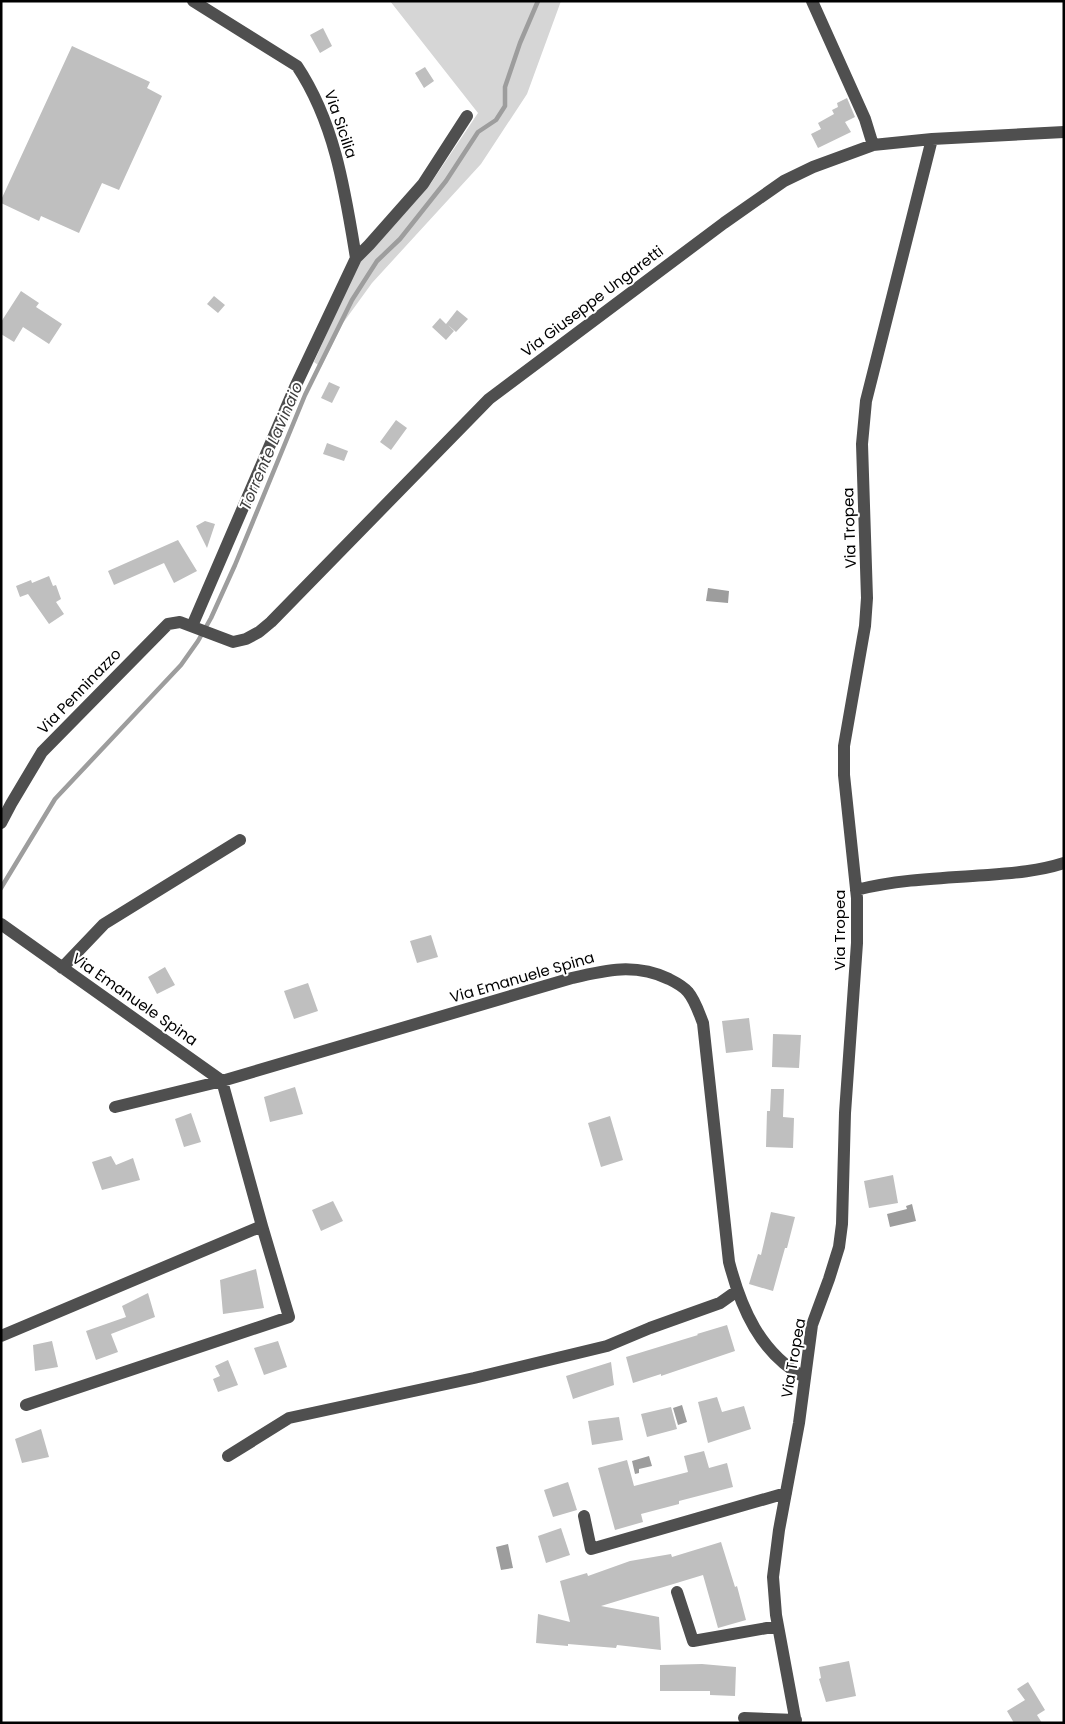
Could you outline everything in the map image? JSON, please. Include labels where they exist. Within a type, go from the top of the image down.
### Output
[{"type":"street","name":"Via Sicilia","points":[[193,1],[297,66],[308,82],[323,113],[333,141],[356,258]]},
{"type":"street","points":[[812,1],[865,119],[873,145]]},
{"type":"street","points":[[194,627],[295,387],[356,258],[423,184],[467,116]]},
{"type":"street","name":"Via Giuseppe Ungaretti","points":[[194,627],[233,642],[259,632],[271,622],[489,399],[724,223],[784,182],[813,167],[873,145],[932,139],[1064,132]]},
{"type":"street","name":"Via Tropea","points":[[796,1722],[778,1626],[774,1577],[786,1493],[799,1423],[812,1325],[839,1247],[842,1224],[845,1113],[857,943],[856,890],[844,775],[844,746],[867,598],[862,444],[866,401],[932,139]]},
{"type":"street","name":"Via Penninazzo","points":[[1,823],[6,805],[42,752],[151,639],[168,624],[180,622],[194,627]]},
{"type":"street","points":[[62,968],[104,924],[240,840]]},
{"type":"street","points":[[856,890],[883,883],[1022,872],[1049,868],[1064,863]]},
{"type":"street","name":"Via Emanuele Spina","points":[[1,924],[222,1081],[572,978],[605,970],[635,968],[656,973],[688,991],[703,1023],[729,1262],[737,1291],[754,1329],[773,1353],[793,1371],[804,1377]]},
{"type":"street","points":[[26,1406],[289,1317],[222,1081],[115,1107]]},
{"type":"street","points":[[1,1336],[262,1226]]},
{"type":"street","points":[[228,1456],[289,1418],[474,1378],[607,1346],[650,1328],[720,1303],[737,1291]]},
{"type":"street","points":[[584,1516],[591,1548],[786,1493]]},
{"type":"street","points":[[677,1592],[693,1641],[778,1626]]},
{"type":"street","points":[[744,1718],[796,1722]]},
{"type":"shaded area","points":[[390,1],[561,1],[527,94],[481,164],[372,283],[343,323],[321,367],[314,362],[358,263],[431,183],[478,113]]},
{"type":"shaded area","points":[[708,588],[729,591],[728,603],[706,601]]},
{"type":"shaded area","points":[[912,1204],[916,1221],[890,1227],[887,1214],[907,1209],[906,1206]]},
{"type":"shaded area","points":[[682,1405],[687,1422],[678,1425],[673,1408]]},
{"type":"shaded area","points":[[649,1456],[652,1466],[639,1469],[639,1473],[635,1474],[632,1461]]},
{"type":"shaded area","points":[[508,1544],[513,1568],[501,1570],[496,1547]]},
{"type":"building","points":[[323,28],[332,46],[320,53],[310,35]]},
{"type":"building","points":[[72,46],[150,82],[147,88],[162,96],[119,190],[102,183],[79,233],[41,216],[39,221],[1,203]]},
{"type":"building","points":[[425,67],[434,81],[424,88],[415,73]]},
{"type":"building","points":[[847,98],[855,117],[845,122],[851,132],[818,148],[811,134],[821,129],[818,123],[834,114],[832,110],[838,107],[837,103]]},
{"type":"building","points":[[21,291],[39,303],[36,307],[62,324],[49,344],[23,327],[14,342],[1,334],[1,322]]},
{"type":"building","points":[[214,296],[225,305],[218,313],[207,304]]},
{"type":"building","points":[[457,310],[468,319],[456,332],[448,325],[454,331],[446,340],[432,327],[440,318],[446,324]]},
{"type":"building","points":[[329,382],[340,387],[332,403],[321,398]]},
{"type":"building","points":[[396,420],[407,428],[391,450],[380,442]]},
{"type":"building","points":[[327,443],[348,451],[344,461],[323,454]]},
{"type":"building","points":[[205,521],[215,524],[207,548],[196,526]]},
{"type":"building","points":[[178,540],[197,571],[174,583],[164,563],[114,585],[108,571]]},
{"type":"building","points":[[49,576],[53,586],[56,585],[61,599],[56,602],[64,614],[49,624],[28,594],[20,597],[16,586],[31,580],[32,583]]},
{"type":"building","points":[[431,935],[438,957],[417,963],[410,941]]},
{"type":"building","points":[[165,967],[175,985],[157,994],[148,977]]},
{"type":"building","points":[[308,983],[318,1011],[294,1019],[284,991]]},
{"type":"building","points":[[749,1018],[753,1050],[726,1053],[722,1021]]},
{"type":"building","points":[[773,1034],[801,1035],[799,1068],[772,1067]]},
{"type":"building","points":[[295,1087],[303,1114],[270,1122],[264,1097]]},
{"type":"building","points":[[771,1089],[784,1089],[783,1117],[794,1118],[793,1148],[766,1147],[767,1111],[770,1111]]},
{"type":"building","points":[[191,1113],[201,1142],[184,1147],[175,1119]]},
{"type":"building","points":[[610,1116],[623,1160],[601,1167],[588,1123]]},
{"type":"building","points":[[111,1156],[116,1165],[133,1158],[140,1180],[102,1190],[92,1162]]},
{"type":"building","points":[[893,1175],[898,1203],[869,1208],[864,1181]]},
{"type":"building","points":[[333,1201],[343,1221],[321,1231],[312,1210]]},
{"type":"building","points":[[771,1212],[795,1217],[773,1291],[749,1284],[758,1254],[761,1255]]},
{"type":"building","points":[[256,1269],[264,1308],[223,1314],[220,1280]]},
{"type":"building","points":[[148,1293],[155,1317],[111,1334],[118,1352],[96,1360],[86,1331],[126,1317],[122,1306]]},
{"type":"building","points":[[727,1325],[735,1351],[661,1376],[661,1374],[633,1383],[626,1357]]},
{"type":"building","points":[[52,1341],[58,1367],[35,1371],[33,1345]]},
{"type":"building","points":[[278,1341],[287,1367],[264,1375],[254,1348]]},
{"type":"building","points":[[228,1360],[238,1385],[218,1392],[213,1379],[220,1376],[215,1366]]},
{"type":"building","points":[[611,1362],[614,1385],[573,1399],[566,1376]]},
{"type":"building","points":[[717,1397],[722,1412],[744,1406],[751,1429],[708,1443],[698,1402]]},
{"type":"building","points":[[671,1407],[677,1429],[647,1437],[641,1414]]},
{"type":"building","points":[[619,1417],[623,1440],[592,1445],[588,1421]]},
{"type":"building","points":[[41,1429],[49,1457],[22,1463],[15,1439]]},
{"type":"building","points":[[704,1451],[709,1468],[727,1463],[733,1487],[679,1501],[679,1504],[641,1514],[643,1522],[615,1530],[598,1468],[627,1460],[634,1486],[688,1472],[684,1456]]},
{"type":"building","points":[[568,1482],[577,1510],[553,1517],[544,1490]]},
{"type":"building","points":[[561,1528],[570,1555],[546,1563],[538,1536]]},
{"type":"building","points":[[721,1542],[735,1587],[737,1586],[746,1620],[718,1628],[703,1575],[601,1606],[659,1617],[661,1650],[617,1645],[616,1648],[536,1643],[538,1614],[570,1622],[560,1581],[587,1573],[588,1576],[630,1561],[671,1554],[672,1557]]},
{"type":"building","points":[[849,1661],[856,1696],[826,1702],[819,1679],[821,1678],[819,1667]]},
{"type":"building","points":[[702,1664],[736,1667],[735,1696],[710,1695],[710,1691],[660,1691],[660,1665]]},
{"type":"building","points":[[1028,1682],[1045,1710],[1037,1715],[1042,1723],[1014,1723],[1007,1711],[1025,1700],[1017,1689]]},
{"type":"waterway","name":"Torrente Lavinaio","points":[[1,888],[55,799],[181,665],[198,641],[211,618],[235,565],[305,395],[352,300],[377,261],[400,239],[446,181],[478,132],[496,120],[505,106],[505,87],[520,43],[538,1]]}]
